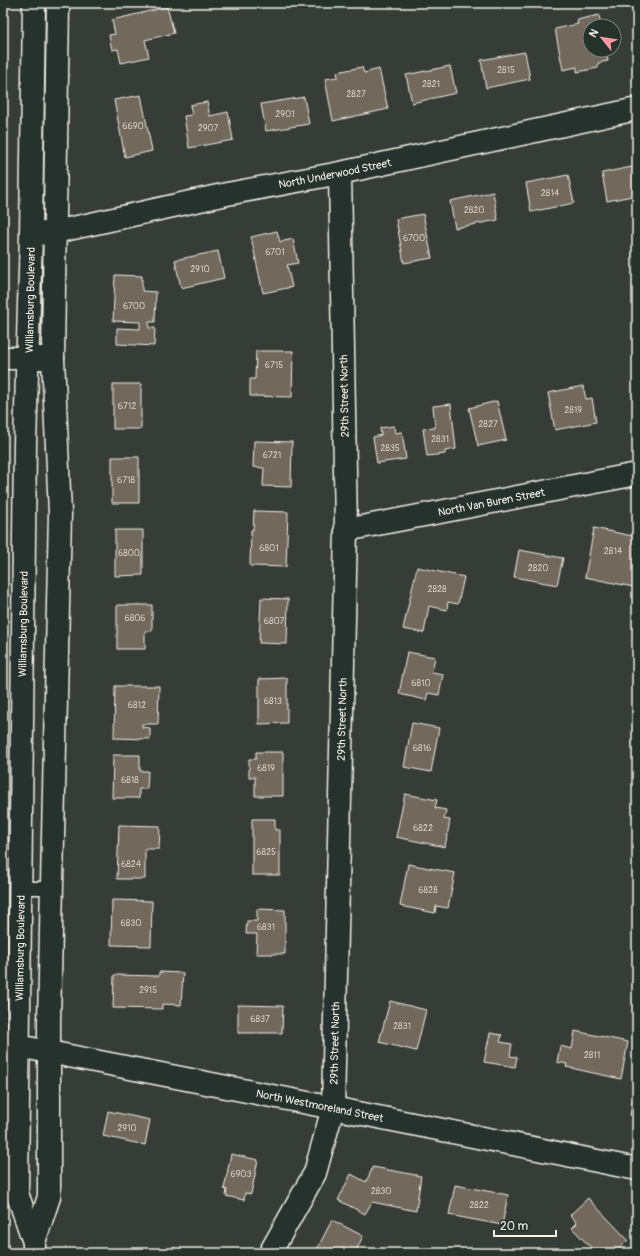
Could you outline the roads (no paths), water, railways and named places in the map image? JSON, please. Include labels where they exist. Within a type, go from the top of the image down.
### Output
[{"type":"main road","name":"Williamsburg Boulevard","points":[[34,3],[31,234],[24,444],[20,888],[11,1045],[17,1193],[34,1247]]},
{"type":"main road","name":"Williamsburg Boulevard","points":[[34,1247],[49,1197],[49,1052],[60,513],[53,358],[58,3]]},
{"type":"main road","name":"North Underwood Street","points":[[31,234],[55,232],[227,194],[340,173],[637,109]]},
{"type":"main road","name":"29th Street North","points":[[270,1253],[315,1173],[333,1108],[346,530],[342,207],[340,173]]},
{"type":"main road","points":[[3,358],[53,358]]},
{"type":"main road","name":"North Van Buren Street","points":[[346,530],[637,474]]},
{"type":"main road","name":"North Westmoreland Street","points":[[11,1045],[637,1169]]},
{"type":"lane","points":[[20,888],[52,888]]}]
